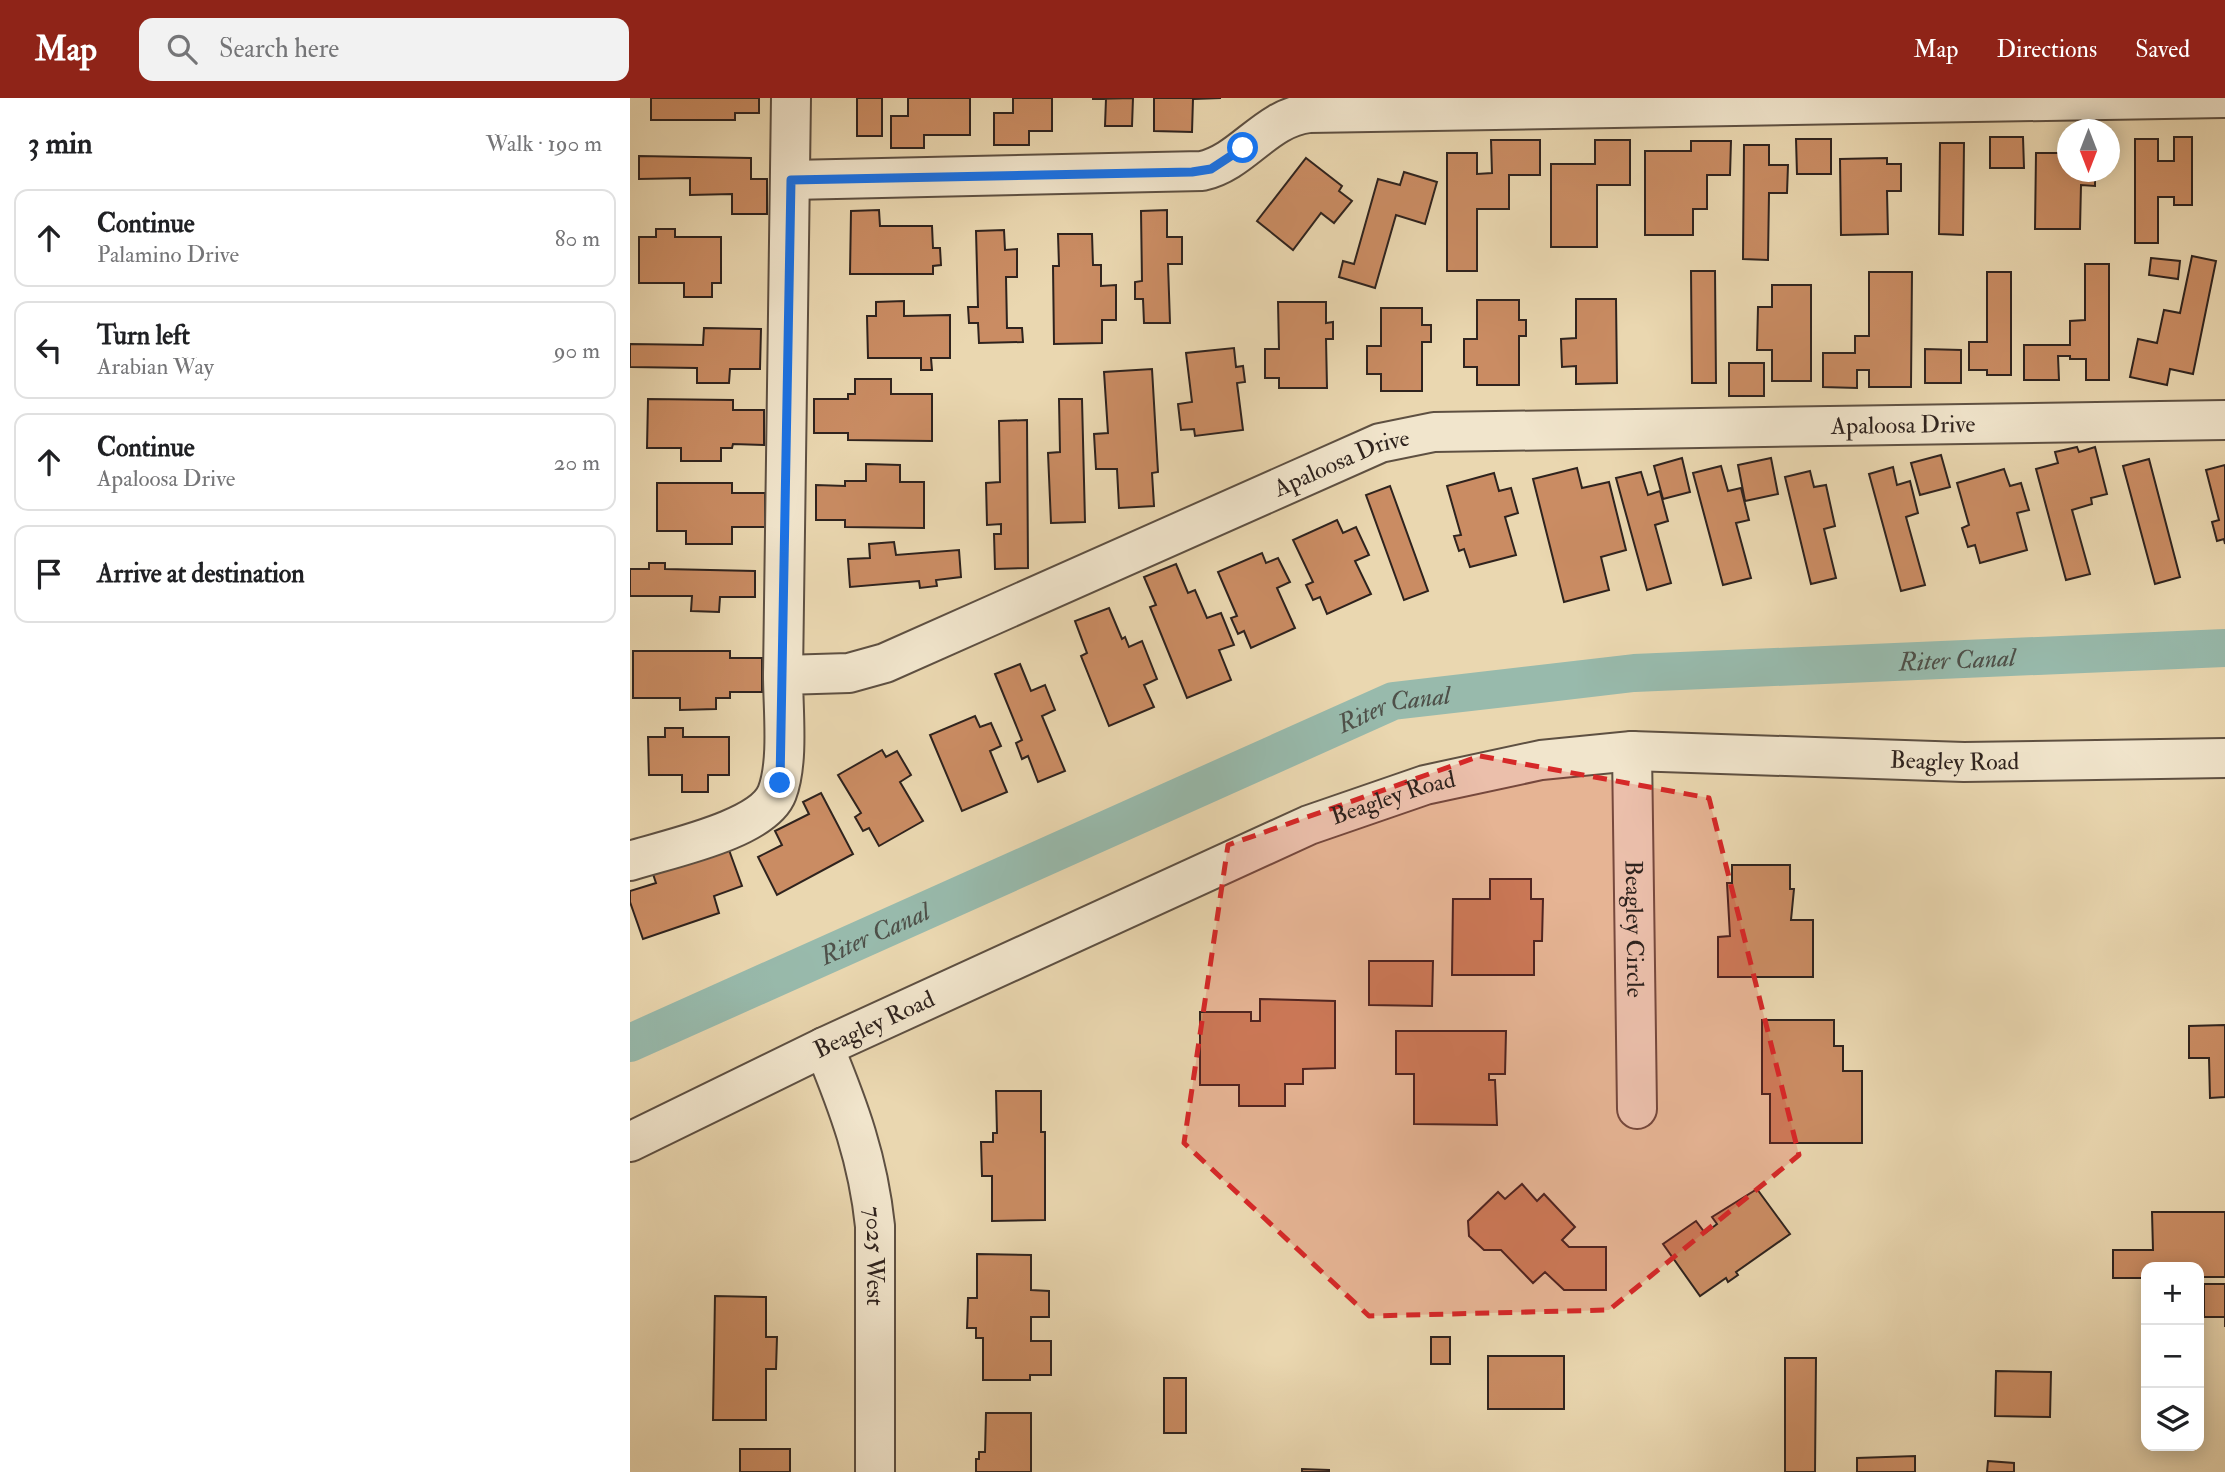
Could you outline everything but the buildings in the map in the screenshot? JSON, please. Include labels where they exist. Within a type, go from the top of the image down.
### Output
[{"type":"street","points":[[630,861],[733,828],[768,809],[776,796],[781,776],[791,98]]},
{"type":"street","points":[[791,180],[1202,171],[1220,164],[1285,118],[1309,113],[2223,98]]},
{"type":"street","name":"Apaloosa Drive","points":[[783,676],[849,673],[885,663],[1363,450],[1416,434],[2225,420]]},
{"type":"street","name":"Beagley Road","points":[[630,1143],[824,1047],[1309,825],[1367,803],[1484,771],[1541,760],[1632,751],[1964,762],[2225,758]]},
{"type":"street","name":"Beagley Circle","points":[[1632,751],[1637,1109]]},
{"type":"street","name":"7025 West","points":[[824,1047],[851,1112],[871,1188],[875,1226],[875,1472]]},
{"type":"highlighted area","points":[[1480,756],[1709,798],[1799,1155],[1609,1310],[1369,1316],[1184,1143],[1228,845]]},
{"type":"waterway","name":"Riter Canal","points":[[630,1043],[1393,701],[1634,673],[2225,648]]},
{"type":"route","points":[[780,783],[791,180],[1192,172],[1211,169],[1243,148]]}]
